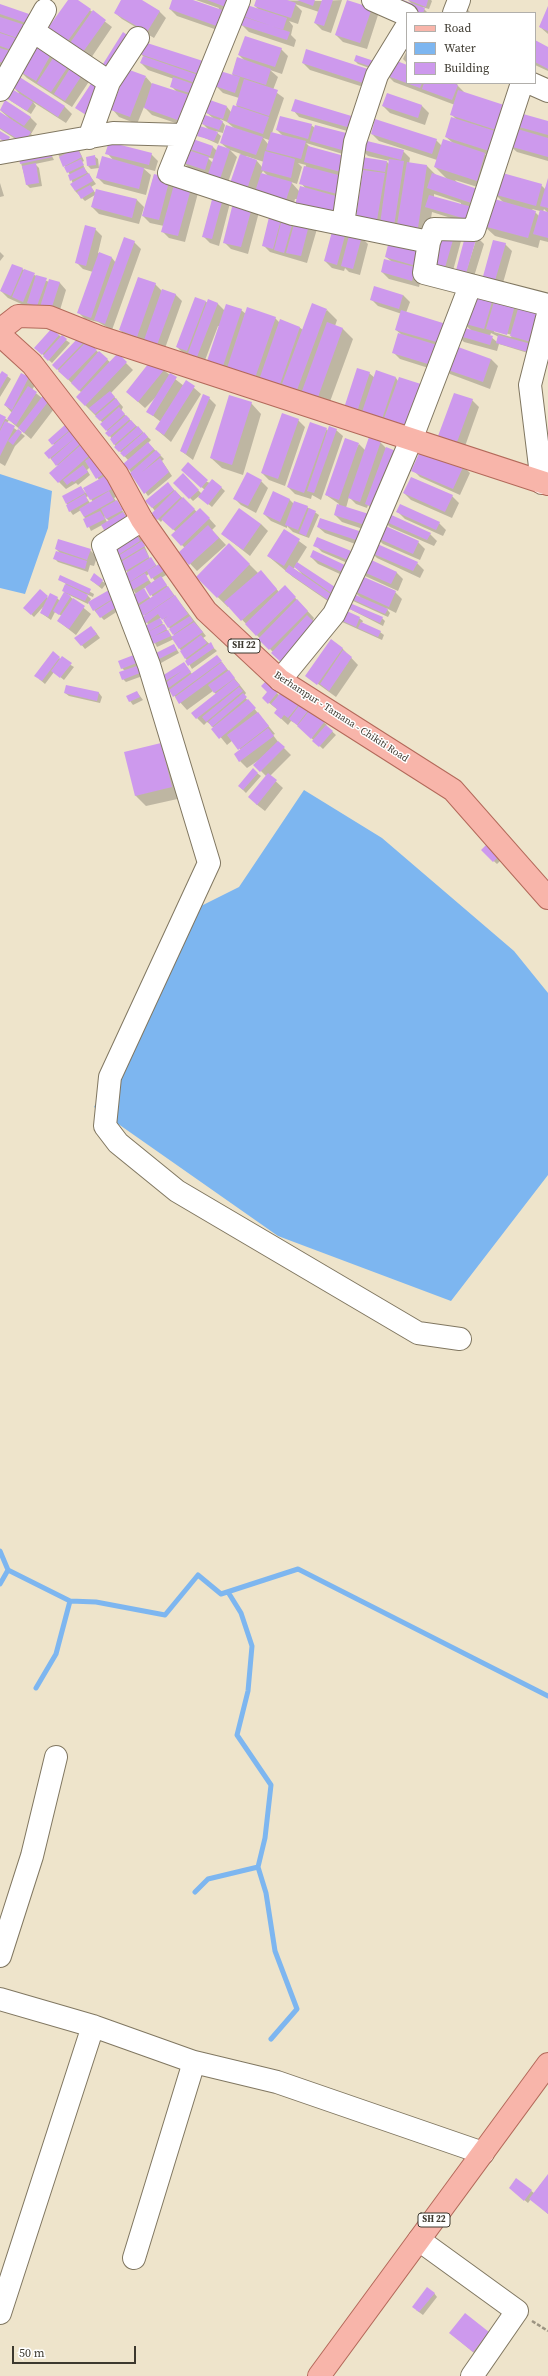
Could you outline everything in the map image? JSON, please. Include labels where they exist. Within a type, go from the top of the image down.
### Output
[{"type":"main road","points":[[0,330],[18,316],[49,318],[99,337],[545,483]]},
{"type":"main road","name":"Berhampur - Tamana - Chikiti Road","points":[[0,335],[32,364],[117,474],[142,520],[206,611],[280,680],[453,790],[548,898]]},
{"type":"main road","name":"SH 22","points":[[319,2376],[548,2064]]},
{"type":"street","points":[[239,0],[169,173],[293,214],[429,242]]},
{"type":"street","points":[[373,0],[406,16]]},
{"type":"street","points":[[454,12],[459,0]]},
{"type":"street","points":[[0,90],[45,10]]},
{"type":"street","points":[[343,224],[355,142],[377,75],[406,28]]},
{"type":"street","points":[[33,31],[109,82]]},
{"type":"street","points":[[89,138],[109,82],[138,38]]},
{"type":"street","points":[[522,84],[474,230],[434,228],[429,242],[424,273],[548,306]]},
{"type":"street","points":[[532,84],[548,91]]},
{"type":"street","points":[[0,153],[113,133],[184,135]]},
{"type":"street","points":[[280,680],[334,614],[362,555],[411,440],[470,286]]},
{"type":"street","points":[[545,483],[530,385],[548,314]]},
{"type":"street","points":[[142,520],[103,545],[150,665],[209,863],[110,1077],[105,1126],[118,1143],[177,1191],[418,1333],[460,1339]]},
{"type":"street","points":[[0,1956],[32,1856],[56,1757]]},
{"type":"street","points":[[0,1998],[92,2026],[194,2062],[277,2082],[483,2152]]},
{"type":"street","points":[[0,2313],[92,2026]]},
{"type":"street","points":[[134,2258],[194,2062]]},
{"type":"street","points":[[419,2240],[517,2311],[472,2376]]},
{"type":"water","points":[[0,474],[52,491],[48,528],[25,594],[0,588]]},
{"type":"water","points":[[304,790],[382,838],[514,951],[548,993],[548,1175],[451,1301],[278,1236],[94,1107],[199,907],[239,887]]},
{"type":"building","points":[[68,0],[78,0],[91,9],[67,42],[48,28]]},
{"type":"building","points":[[121,0],[142,0],[160,11],[147,32],[114,13]]},
{"type":"building","points":[[172,0],[193,0],[228,12],[222,28],[169,9]]},
{"type":"building","points":[[207,0],[235,0],[231,9]]},
{"type":"building","points":[[256,0],[287,0],[296,3],[291,18],[254,6]]},
{"type":"building","points":[[297,0],[315,0],[313,6]]},
{"type":"building","points":[[322,0],[333,0],[324,26],[314,23]]},
{"type":"building","points":[[347,0],[372,8],[360,43],[335,35]]},
{"type":"building","points":[[403,0],[425,8],[423,12],[411,12],[399,8]]},
{"type":"building","points":[[408,0],[428,0],[426,7]]},
{"type":"building","points":[[0,4],[32,15],[29,24],[0,14]]},
{"type":"building","points":[[247,5],[287,18],[283,30],[243,16]]},
{"type":"building","points":[[548,6],[548,31],[539,27]]},
{"type":"building","points":[[93,10],[106,20],[83,52],[70,43]]},
{"type":"building","points":[[0,17],[25,25],[20,39],[0,32]]},
{"type":"building","points":[[244,17],[290,32],[287,40],[241,25]]},
{"type":"building","points":[[123,32],[134,40],[114,71],[103,64]]},
{"type":"building","points":[[0,33],[21,40],[17,52],[0,46]]},
{"type":"building","points":[[245,36],[282,48],[275,67],[238,55]]},
{"type":"building","points":[[37,39],[54,49],[36,81],[19,71]]},
{"type":"building","points":[[536,41],[548,47],[548,69],[536,63]]},
{"type":"building","points":[[144,42],[203,61],[199,74],[140,54]]},
{"type":"building","points":[[0,48],[16,53],[12,66],[0,62]]},
{"type":"building","points":[[306,49],[374,71],[369,85],[302,63]]},
{"type":"building","points":[[57,52],[71,62],[51,92],[37,83]]},
{"type":"building","points":[[356,55],[377,62],[375,68],[354,61]]},
{"type":"building","points":[[143,56],[201,76],[198,84],[140,63]]},
{"type":"building","points":[[237,57],[271,69],[266,85],[232,74]]},
{"type":"building","points":[[392,59],[406,65],[406,83],[385,75]]},
{"type":"building","points":[[74,62],[86,69],[65,101],[54,94]]},
{"type":"building","points":[[127,69],[146,76],[130,117],[111,110]]},
{"type":"building","points":[[220,71],[240,77],[235,93],[215,86]]},
{"type":"building","points":[[18,76],[65,106],[58,117],[11,86]]},
{"type":"building","points":[[173,77],[199,86],[196,95],[170,87]]},
{"type":"building","points":[[94,79],[104,86],[86,115],[75,108]]},
{"type":"building","points":[[244,79],[278,90],[269,116],[236,105]]},
{"type":"building","points":[[152,83],[195,97],[186,123],[144,108]]},
{"type":"building","points":[[409,84],[422,84],[420,88]]},
{"type":"building","points":[[424,84],[458,85],[452,100],[422,89]]},
{"type":"building","points":[[12,89],[33,102],[27,111],[6,98]]},
{"type":"building","points":[[458,90],[507,106],[499,131],[450,115]]},
{"type":"building","points":[[387,93],[422,105],[418,118],[382,106]]},
{"type":"building","points":[[295,99],[358,118],[354,129],[291,111]]},
{"type":"building","points":[[5,100],[31,117],[24,126],[0,110]]},
{"type":"building","points":[[210,100],[227,106],[223,119],[206,113]]},
{"type":"building","points":[[233,105],[269,117],[263,134],[227,122]]},
{"type":"building","points":[[0,112],[31,132],[24,143],[0,128]]},
{"type":"building","points":[[516,112],[548,121],[548,135],[512,125]]},
{"type":"building","points":[[205,115],[223,121],[219,130],[202,124]]},
{"type":"building","points":[[280,116],[312,124],[308,139],[276,130]]},
{"type":"building","points":[[451,117],[495,131],[489,151],[445,137]]},
{"type":"building","points":[[375,119],[437,139],[432,154],[371,134]]},
{"type":"building","points":[[226,125],[263,137],[256,155],[220,143]]},
{"type":"building","points":[[315,125],[354,135],[349,152],[310,141]]},
{"type":"building","points":[[200,126],[218,132],[214,141],[197,136]]},
{"type":"building","points":[[514,128],[548,138],[548,157],[509,146]]},
{"type":"building","points":[[0,131],[10,137],[7,143],[0,139]]},
{"type":"building","points":[[271,132],[306,141],[301,159],[266,150]]},
{"type":"building","points":[[190,138],[213,146],[210,156],[187,148]]},
{"type":"building","points":[[443,139],[485,153],[477,181],[434,167]]},
{"type":"building","points":[[363,140],[404,150],[401,160],[360,149]]},
{"type":"building","points":[[109,142],[152,153],[149,165],[105,154]]},
{"type":"building","points":[[218,145],[230,149],[220,179],[208,174]]},
{"type":"building","points":[[308,146],[348,157],[344,173],[304,162]]},
{"type":"building","points":[[77,148],[82,157],[63,167],[59,157]]},
{"type":"building","points":[[185,149],[209,157],[205,170],[181,162]]},
{"type":"building","points":[[50,151],[52,157],[20,164],[19,158]]},
{"type":"building","points":[[265,151],[295,159],[291,178],[261,170]]},
{"type":"building","points":[[240,154],[257,160],[247,189],[230,183]]},
{"type":"building","points":[[95,155],[96,165],[87,166],[86,157]]},
{"type":"building","points":[[102,156],[144,168],[139,189],[96,178]]},
{"type":"building","points":[[362,157],[387,161],[385,172],[360,168]]},
{"type":"building","points":[[81,159],[84,165],[67,173],[64,167]]},
{"type":"building","points":[[389,159],[404,161],[394,226],[380,224]]},
{"type":"building","points":[[407,162],[427,165],[418,228],[397,225]]},
{"type":"building","points":[[36,163],[39,183],[26,185],[22,166]]},
{"type":"building","points":[[304,166],[346,177],[341,195],[299,184]]},
{"type":"building","points":[[84,167],[87,173],[70,181],[68,175]]},
{"type":"building","points":[[363,170],[385,173],[377,220],[356,217]]},
{"type":"building","points":[[499,172],[542,184],[536,206],[493,194]]},
{"type":"building","points":[[89,173],[93,181],[75,191],[70,184]]},
{"type":"building","points":[[261,173],[292,182],[286,200],[255,192]]},
{"type":"building","points":[[432,173],[480,190],[474,204],[427,188]]},
{"type":"building","points":[[154,174],[170,178],[159,220],[142,216]]},
{"type":"building","points":[[548,178],[548,208],[540,206]]},
{"type":"building","points":[[175,181],[192,185],[178,236],[161,232]]},
{"type":"building","points":[[90,185],[94,191],[81,199],[77,192]]},
{"type":"building","points":[[300,186],[343,198],[338,216],[295,205]]},
{"type":"building","points":[[96,189],[137,199],[132,218],[91,207]]},
{"type":"building","points":[[214,192],[224,195],[212,239],[202,237]]},
{"type":"building","points":[[429,195],[472,207],[469,220],[425,207]]},
{"type":"building","points":[[491,198],[536,211],[528,238],[483,226]]},
{"type":"building","points":[[234,199],[253,204],[241,247],[223,243]]},
{"type":"building","points":[[540,210],[548,212],[548,238],[533,234]]},
{"type":"building","points":[[270,213],[282,216],[273,249],[262,246]]},
{"type":"building","points":[[283,215],[294,218],[284,253],[274,250]]},
{"type":"building","points":[[296,217],[310,221],[301,256],[286,253]]},
{"type":"building","points":[[85,225],[96,228],[86,266],[75,263]]},
{"type":"building","points":[[333,228],[346,232],[337,265],[324,261]]},
{"type":"building","points":[[442,230],[455,233],[444,271],[431,268]]},
{"type":"building","points":[[350,232],[362,236],[353,269],[341,266]]},
{"type":"building","points":[[466,233],[477,236],[465,277],[455,274]]},
{"type":"building","points":[[124,237],[135,241],[105,324],[94,320]]},
{"type":"building","points":[[493,240],[506,243],[494,284],[482,280]]},
{"type":"building","points":[[389,241],[420,250],[416,266],[385,257]]},
{"type":"building","points":[[99,252],[112,257],[91,318],[77,313]]},
{"type":"building","points":[[384,259],[415,267],[412,281],[381,272]]},
{"type":"building","points":[[12,264],[23,268],[11,296],[0,291]]},
{"type":"building","points":[[24,269],[35,273],[23,302],[12,297]]},
{"type":"building","points":[[36,275],[47,278],[37,306],[27,303]]},
{"type":"building","points":[[138,277],[156,283],[137,337],[119,330]]},
{"type":"building","points":[[49,279],[60,282],[50,313],[39,310]]},
{"type":"building","points":[[374,286],[403,295],[399,309],[370,300]]},
{"type":"building","points":[[162,289],[176,294],[157,345],[144,340]]},
{"type":"building","points":[[472,289],[494,295],[484,329],[462,323]]},
{"type":"building","points":[[496,295],[516,301],[507,335],[486,329]]},
{"type":"building","points":[[195,297],[206,301],[187,351],[176,347]]},
{"type":"building","points":[[208,299],[218,303],[197,357],[188,353]]},
{"type":"building","points":[[520,302],[540,308],[531,342],[510,336]]},
{"type":"building","points":[[312,303],[327,309],[297,390],[282,384]]},
{"type":"building","points":[[226,304],[242,309],[223,366],[207,361]]},
{"type":"building","points":[[247,307],[276,317],[255,378],[227,368]]},
{"type":"building","points":[[401,310],[446,324],[440,343],[395,330]]},
{"type":"building","points":[[280,319],[300,327],[279,387],[259,380]]},
{"type":"building","points":[[327,322],[343,328],[318,397],[302,391]]},
{"type":"building","points":[[458,326],[493,336],[490,345],[456,335]]},
{"type":"building","points":[[52,328],[59,335],[42,355],[34,348]]},
{"type":"building","points":[[398,333],[437,345],[431,365],[392,353]]},
{"type":"building","points":[[62,335],[67,339],[48,361],[43,356]]},
{"type":"building","points":[[498,335],[531,344],[528,352],[496,343]]},
{"type":"building","points":[[80,336],[85,341],[57,370],[52,365]]},
{"type":"building","points":[[87,341],[97,350],[68,380],[58,371]]},
{"type":"building","points":[[450,344],[491,359],[483,382],[442,368]]},
{"type":"building","points":[[99,351],[108,359],[79,391],[71,383]]},
{"type":"building","points":[[118,353],[127,362],[85,406],[76,397]]},
{"type":"building","points":[[152,359],[164,370],[138,402],[126,392]]},
{"type":"building","points":[[357,368],[370,372],[357,412],[344,408]]},
{"type":"building","points":[[376,370],[396,377],[382,419],[362,412]]},
{"type":"building","points":[[2,371],[8,375],[0,389],[0,374]]},
{"type":"building","points":[[21,373],[29,377],[12,410],[4,405]]},
{"type":"building","points":[[170,373],[177,377],[153,416],[146,412]]},
{"type":"building","points":[[399,377],[424,385],[408,430],[383,421]]},
{"type":"building","points":[[186,380],[195,386],[164,435],[155,429]]},
{"type":"building","points":[[28,386],[37,392],[16,425],[7,419]]},
{"type":"building","points":[[110,391],[115,397],[95,414],[89,408]]},
{"type":"building","points":[[45,393],[51,398],[24,433],[18,428]]},
{"type":"building","points":[[454,393],[473,399],[457,442],[438,436]]},
{"type":"building","points":[[203,394],[210,397],[186,454],[180,451]]},
{"type":"building","points":[[229,395],[252,402],[232,465],[210,458]]},
{"type":"building","points":[[116,398],[120,404],[100,421],[95,416]]},
{"type":"building","points":[[119,407],[125,414],[106,431],[100,424]]},
{"type":"building","points":[[282,413],[299,419],[278,479],[261,473]]},
{"type":"building","points":[[0,414],[6,417],[0,429]]},
{"type":"building","points":[[126,415],[130,419],[109,437],[105,433]]},
{"type":"building","points":[[131,420],[136,426],[114,445],[110,439]]},
{"type":"building","points":[[5,421],[15,426],[0,456],[0,431]]},
{"type":"building","points":[[310,422],[327,428],[304,493],[287,487]]},
{"type":"building","points":[[66,424],[71,429],[52,445],[48,440]]},
{"type":"building","points":[[138,426],[143,432],[119,452],[114,447]]},
{"type":"building","points":[[329,426],[337,429],[314,493],[307,491]]},
{"type":"building","points":[[18,429],[22,432],[13,445],[8,441]]},
{"type":"building","points":[[71,430],[76,437],[49,459],[44,453]]},
{"type":"building","points":[[144,432],[148,437],[124,457],[120,453]]},
{"type":"building","points":[[369,437],[381,441],[360,502],[348,498]]},
{"type":"building","points":[[75,438],[80,444],[56,466],[51,459]]},
{"type":"building","points":[[345,438],[359,443],[339,500],[325,495]]},
{"type":"building","points":[[148,442],[154,449],[129,470],[123,464]]},
{"type":"building","points":[[82,444],[91,454],[58,483],[49,473]]},
{"type":"building","points":[[386,447],[396,451],[375,508],[365,504]]},
{"type":"building","points":[[422,447],[464,465],[453,489],[411,471]]},
{"type":"building","points":[[156,450],[161,455],[142,472],[160,458],[169,472],[144,494],[130,473]]},
{"type":"building","points":[[94,455],[105,473],[96,479],[85,461]]},
{"type":"building","points":[[188,462],[208,480],[201,488],[181,470]]},
{"type":"building","points":[[83,465],[88,472],[67,485],[63,480]]},
{"type":"building","points":[[247,472],[262,480],[248,506],[233,499]]},
{"type":"building","points":[[183,473],[199,490],[189,499],[173,483]]},
{"type":"building","points":[[105,476],[112,489],[90,500],[83,488]]},
{"type":"building","points":[[411,477],[453,495],[445,512],[403,493]]},
{"type":"building","points":[[212,479],[222,487],[208,505],[198,497]]},
{"type":"building","points":[[168,482],[174,490],[152,508],[145,501]]},
{"type":"building","points":[[81,486],[85,493],[66,504],[62,496]]},
{"type":"building","points":[[175,490],[181,497],[157,520],[151,514]]},
{"type":"building","points":[[109,491],[114,500],[84,517],[79,509]]},
{"type":"building","points":[[273,491],[290,499],[280,522],[263,514]]},
{"type":"building","points":[[85,494],[88,501],[69,512],[66,505]]},
{"type":"building","points":[[183,497],[195,509],[173,530],[161,519]]},
{"type":"building","points":[[117,500],[123,510],[106,519],[101,509]]},
{"type":"building","points":[[294,501],[308,506],[298,530],[285,525]]},
{"type":"building","points":[[337,504],[372,515],[368,526],[334,515]]},
{"type":"building","points":[[400,504],[440,522],[436,530],[396,512]]},
{"type":"building","points":[[200,508],[210,518],[181,546],[171,535]]},
{"type":"building","points":[[239,508],[261,524],[243,550],[221,534]]},
{"type":"building","points":[[309,508],[316,511],[306,536],[299,533]]},
{"type":"building","points":[[100,511],[105,519],[87,528],[83,519]]},
{"type":"building","points":[[123,512],[129,521],[107,535],[101,525]]},
{"type":"building","points":[[385,512],[431,533],[427,540],[382,520]]},
{"type":"building","points":[[320,518],[365,533],[362,542],[317,527]]},
{"type":"building","points":[[381,524],[419,541],[413,554],[375,537]]},
{"type":"building","points":[[208,525],[219,538],[189,565],[178,553]]},
{"type":"building","points":[[284,529],[300,539],[284,566],[267,556]]},
{"type":"building","points":[[135,532],[140,541],[115,557],[110,547]]},
{"type":"building","points":[[317,537],[356,553],[353,562],[313,546]]},
{"type":"building","points":[[58,539],[91,549],[87,560],[55,549]]},
{"type":"building","points":[[142,541],[145,546],[120,561],[118,556]]},
{"type":"building","points":[[373,542],[418,562],[413,571],[369,552]]},
{"type":"building","points":[[229,543],[250,564],[217,598],[196,577]]},
{"type":"building","points":[[144,548],[149,557],[124,572],[119,563]]},
{"type":"building","points":[[313,550],[349,567],[346,574],[310,557]]},
{"type":"building","points":[[56,551],[87,561],[85,569],[53,559]]},
{"type":"building","points":[[363,556],[397,572],[391,584],[357,569]]},
{"type":"building","points":[[151,557],[156,565],[128,583],[123,575]]},
{"type":"building","points":[[297,562],[338,589],[334,595],[294,567]]},
{"type":"building","points":[[161,563],[165,570],[151,579],[147,571]]},
{"type":"building","points":[[289,565],[332,595],[328,600],[285,571]]},
{"type":"building","points":[[261,570],[277,589],[241,621],[224,602]]},
{"type":"building","points":[[94,573],[103,580],[99,586],[90,580]]},
{"type":"building","points":[[145,573],[149,580],[131,591],[127,584]]},
{"type":"building","points":[[357,574],[396,591],[389,607],[350,589]]},
{"type":"building","points":[[60,575],[91,589],[89,594],[58,580]]},
{"type":"building","points":[[161,576],[167,585],[150,596],[145,587]]},
{"type":"building","points":[[65,584],[88,595],[85,601],[62,591]]},
{"type":"building","points":[[285,585],[296,597],[256,636],[245,624]]},
{"type":"building","points":[[168,586],[174,595],[143,616],[137,607]]},
{"type":"building","points":[[144,588],[149,597],[136,605],[130,597]]},
{"type":"building","points":[[40,589],[48,596],[31,615],[23,608]]},
{"type":"building","points":[[109,590],[114,598],[93,611],[88,602]]},
{"type":"building","points":[[64,592],[71,596],[59,615],[53,611]]},
{"type":"building","points":[[349,592],[388,609],[385,614],[347,597]]},
{"type":"building","points":[[50,593],[58,597],[48,617],[40,613]]},
{"type":"building","points":[[175,595],[188,614],[168,628],[163,620],[169,615],[162,620],[158,614],[145,624],[141,618]]},
{"type":"building","points":[[117,597],[121,604],[100,618],[95,611]]},
{"type":"building","points":[[73,598],[85,606],[69,629],[57,621]]},
{"type":"building","points":[[297,599],[308,611],[269,650],[258,639]]},
{"type":"building","points":[[345,601],[383,617],[380,623],[343,606]]},
{"type":"building","points":[[340,608],[360,617],[356,627],[336,618]]},
{"type":"building","points":[[307,615],[321,629],[285,666],[271,653]]},
{"type":"building","points":[[190,616],[193,621],[173,635],[169,629]]},
{"type":"building","points":[[160,618],[163,623],[148,632],[145,626]]},
{"type":"building","points":[[194,622],[203,632],[179,649],[171,637]]},
{"type":"building","points":[[361,622],[381,631],[378,637],[358,628]]},
{"type":"building","points":[[164,624],[167,629],[149,639],[146,633]]},
{"type":"building","points":[[91,626],[97,634],[81,646],[74,638]]},
{"type":"building","points":[[168,630],[171,636],[153,644],[150,638]]},
{"type":"building","points":[[201,635],[207,643],[185,659],[180,651]]},
{"type":"building","points":[[331,639],[343,648],[317,685],[305,676]]},
{"type":"building","points":[[211,642],[214,648],[188,666],[185,661]]},
{"type":"building","points":[[174,644],[177,650],[157,660],[154,654]]},
{"type":"building","points":[[343,650],[352,657],[329,691],[320,684]]},
{"type":"building","points":[[53,651],[60,657],[42,681],[34,676]]},
{"type":"building","points":[[139,653],[142,661],[121,669],[118,661]]},
{"type":"building","points":[[217,655],[222,661],[173,697],[169,690]]},
{"type":"building","points":[[62,656],[72,663],[60,678],[51,671]]},
{"type":"building","points":[[184,662],[191,672],[167,689],[164,684],[182,671],[162,683],[159,678]]},
{"type":"building","points":[[222,662],[227,669],[179,704],[175,697]]},
{"type":"building","points":[[143,664],[145,671],[122,680],[119,672]]},
{"type":"building","points":[[229,670],[235,678],[214,693],[208,685]]},
{"type":"building","points":[[234,679],[240,685],[196,719],[191,713]]},
{"type":"building","points":[[266,681],[278,692],[268,704],[262,698],[267,692],[261,686]]},
{"type":"building","points":[[66,685],[99,692],[97,701],[64,693]]},
{"type":"building","points":[[239,687],[243,691],[206,722],[202,717]]},
{"type":"building","points":[[284,689],[300,703],[288,718],[284,715],[281,719],[274,713],[277,709],[271,704]]},
{"type":"building","points":[[137,691],[140,697],[129,702],[126,696]]},
{"type":"building","points":[[243,693],[247,697],[212,727],[208,722]]},
{"type":"building","points":[[248,699],[256,708],[219,739],[211,729]]},
{"type":"building","points":[[302,702],[310,708],[297,725],[289,719]]},
{"type":"building","points":[[310,710],[325,721],[311,739],[297,726]]},
{"type":"building","points":[[258,712],[269,726],[238,750],[227,735]]},
{"type":"building","points":[[326,725],[333,731],[319,747],[312,741]]},
{"type":"building","points":[[268,728],[274,736],[239,762],[234,754]]},
{"type":"building","points":[[278,741],[285,747],[260,772],[253,765]]},
{"type":"building","points":[[161,743],[172,787],[135,796],[124,752]]},
{"type":"building","points":[[253,768],[258,773],[243,790],[238,786]]},
{"type":"building","points":[[268,773],[277,780],[257,805],[248,797]]},
{"type":"building","points":[[488,843],[500,855],[493,862],[481,850]]},
{"type":"building","points":[[548,2174],[548,2214],[529,2199]]},
{"type":"building","points":[[516,2178],[532,2190],[524,2201],[509,2188]]},
{"type":"building","points":[[427,2287],[435,2293],[419,2312],[412,2307]]},
{"type":"building","points":[[465,2313],[489,2332],[473,2352],[449,2333]]},
{"type":"waterway","points":[[0,1551],[8,1570],[70,1601],[96,1602],[165,1615],[198,1575],[221,1594],[298,1569],[548,1696]]},
{"type":"waterway","points":[[0,1584],[8,1570]]},
{"type":"waterway","points":[[195,1892],[208,1879],[258,1867],[265,1838],[271,1785],[237,1735],[248,1691],[252,1646],[241,1613],[228,1592]]},
{"type":"waterway","points":[[36,1688],[56,1654],[70,1601]]},
{"type":"waterway","points":[[258,1867],[266,1893],[275,1951],[297,2009],[271,2039]]}]
